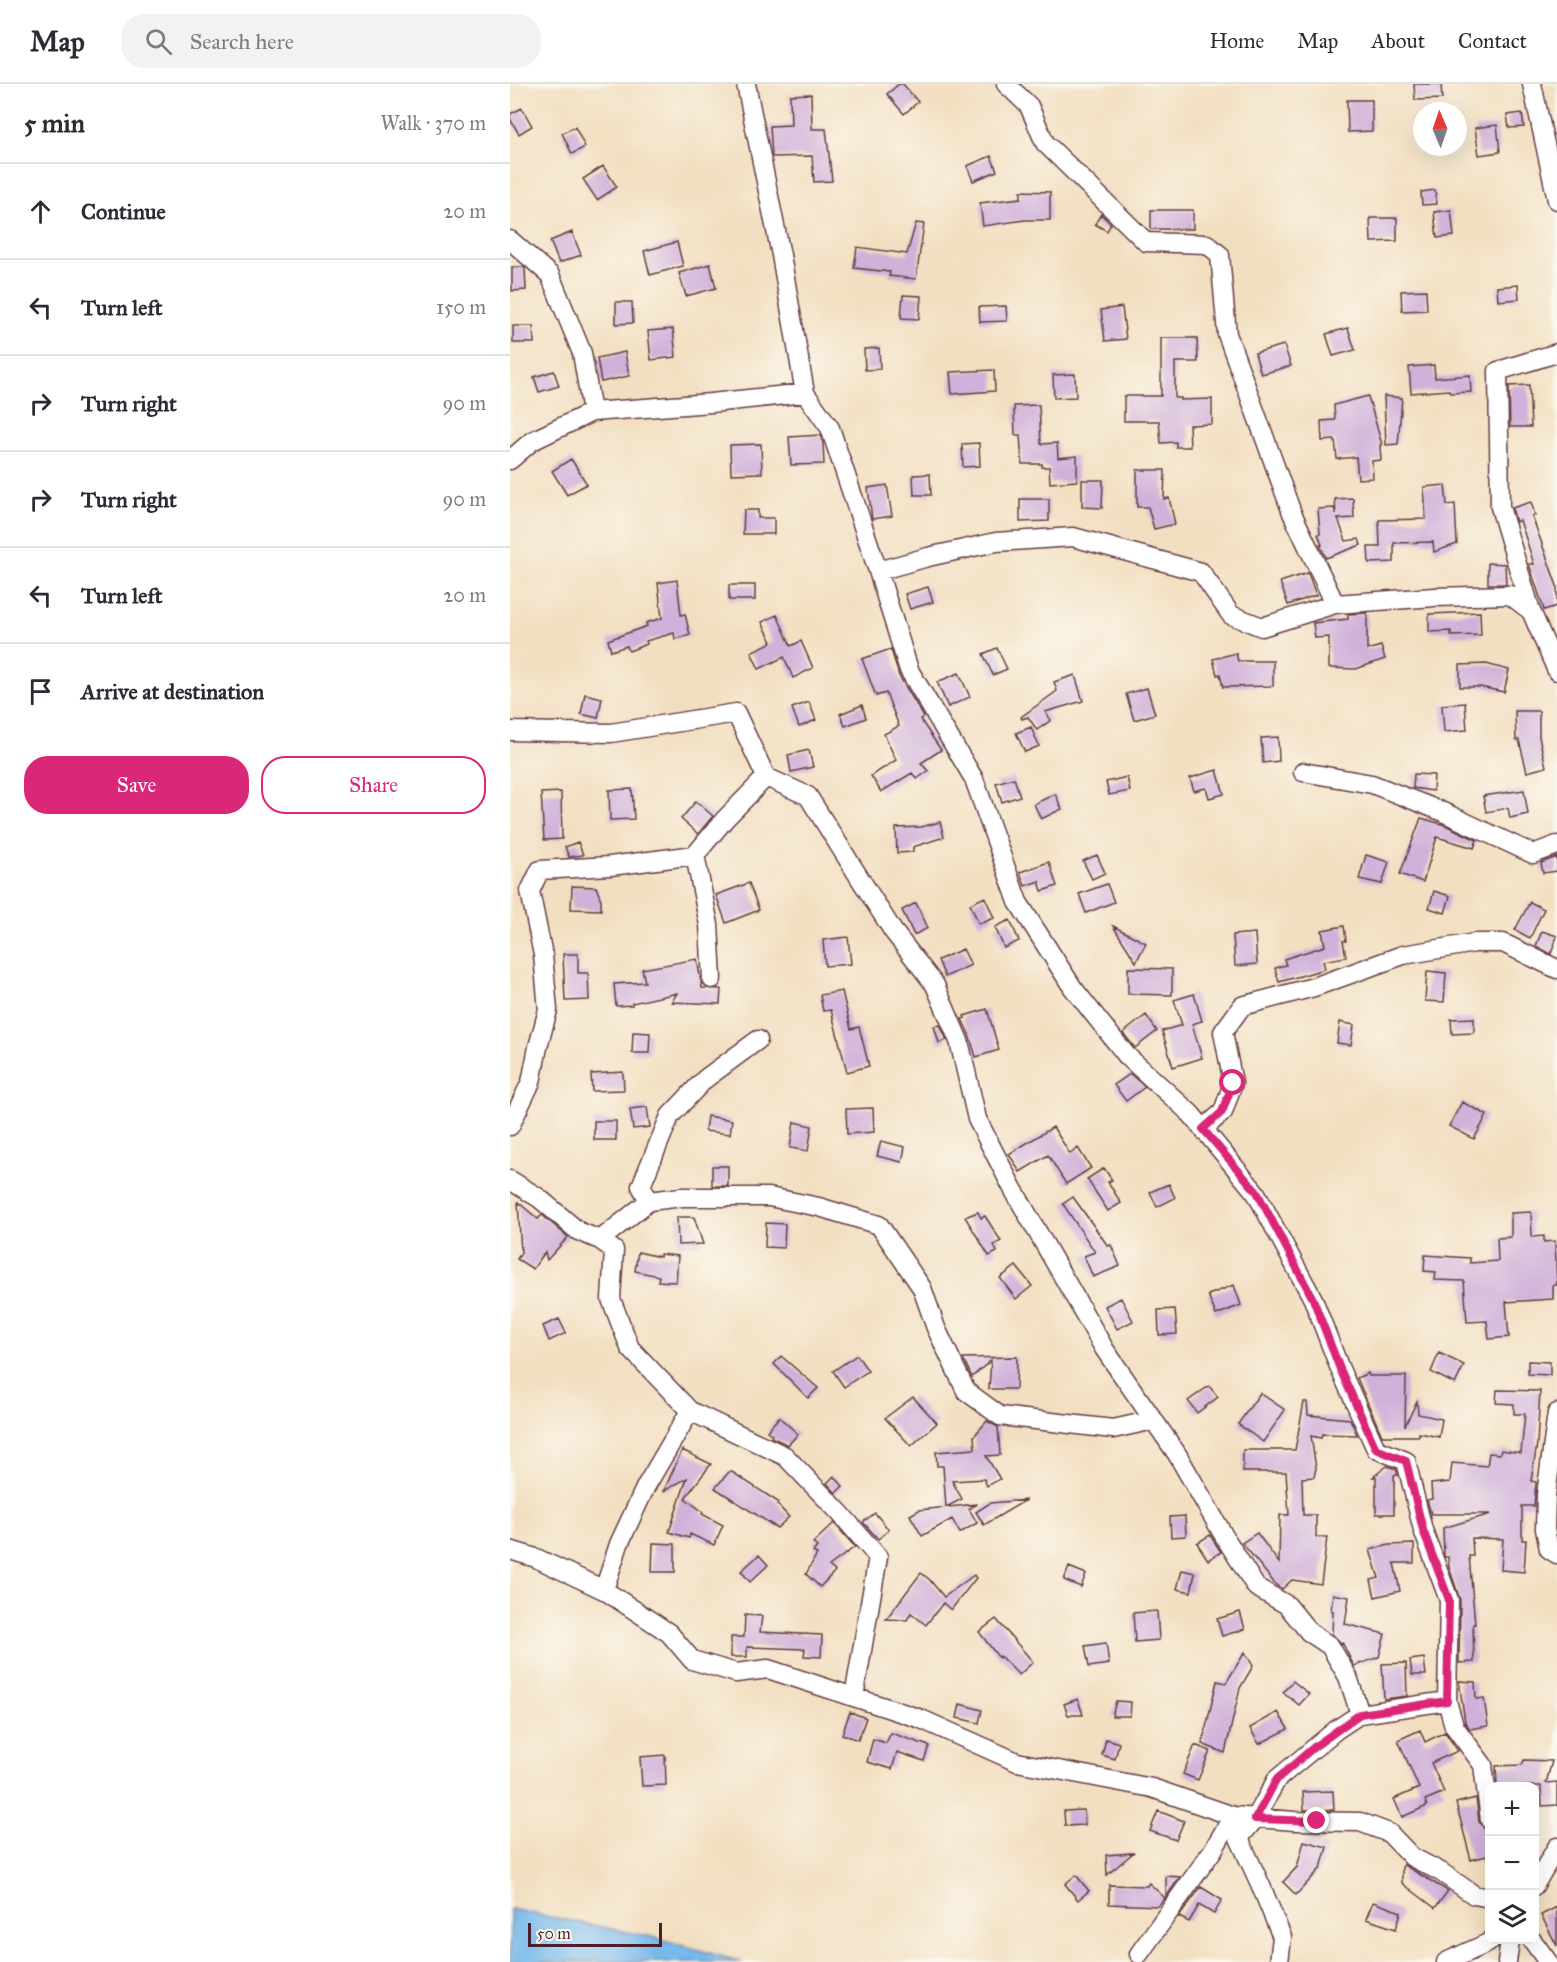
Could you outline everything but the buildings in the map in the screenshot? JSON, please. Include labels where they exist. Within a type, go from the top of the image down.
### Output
[{"type":"street","points":[[746,84],[781,255],[805,393],[830,428],[909,670],[975,779],[1018,902],[1073,988],[1127,1056],[1191,1114],[1257,1192],[1313,1299],[1340,1369],[1376,1449],[1406,1461],[1423,1530],[1449,1600],[1447,1701],[1454,1726],[1483,1765],[1485,1782]]},
{"type":"street","points":[[1005,84],[1029,106],[1044,143],[1146,242],[1207,244],[1220,255],[1227,334],[1292,513],[1335,604]]},
{"type":"street","points":[[1533,84],[1557,200]]},
{"type":"street","points":[[510,240],[550,275],[582,353],[592,412]]},
{"type":"street","points":[[1557,353],[1498,371],[1500,507],[1531,611],[1557,671]]},
{"type":"street","points":[[510,460],[532,441],[592,412],[805,393]]},
{"type":"street","points":[[878,571],[996,542],[1073,537],[1201,572],[1231,615],[1262,627],[1335,604],[1435,597],[1510,595],[1531,611]]},
{"type":"street","points":[[510,731],[611,733],[736,712],[766,777],[808,796],[893,931],[935,985],[959,1041],[977,1119],[1013,1189],[1100,1340],[1177,1454],[1256,1587],[1287,1605],[1309,1632],[1330,1646],[1348,1677],[1360,1714]]},
{"type":"street","points":[[1303,772],[1372,784],[1443,812],[1533,854],[1557,845]]},
{"type":"street","points":[[510,1126],[531,1082],[548,1010],[543,955],[530,891],[540,870],[610,866],[695,855],[725,819],[766,777]]},
{"type":"street","points":[[695,855],[709,925],[712,979]]},
{"type":"street","points":[[1203,1129],[1222,1112],[1233,1083],[1223,1032],[1242,1006],[1314,987],[1403,955],[1475,943],[1503,943],[1557,969]]},
{"type":"street","points":[[649,1201],[641,1186],[670,1116],[705,1079],[758,1040]]},
{"type":"street","points":[[510,1180],[538,1198],[578,1231],[600,1240],[614,1250],[611,1299],[630,1348],[690,1411],[785,1456],[840,1513],[878,1557],[854,1697]]},
{"type":"street","points":[[600,1240],[649,1201],[682,1197],[769,1197],[819,1207],[879,1226],[922,1288],[936,1328],[966,1391],[1000,1416],[1113,1429],[1154,1420]]},
{"type":"street","points":[[603,1590],[619,1544],[642,1496],[690,1411]]},
{"type":"street","points":[[1557,1413],[1546,1495],[1545,1529],[1549,1549],[1557,1554]]},
{"type":"street","points":[[510,1550],[536,1558],[603,1590],[669,1633],[692,1660],[736,1673],[768,1669],[921,1719],[1017,1762],[1152,1788],[1233,1816],[1255,1819],[1360,1822],[1389,1833],[1412,1857],[1441,1872],[1474,1895],[1485,1897]]},
{"type":"street","points":[[1279,1962],[1282,1937],[1239,1838],[1255,1819],[1277,1779],[1314,1747],[1360,1714],[1447,1701]]},
{"type":"street","points":[[1139,1954],[1213,1850],[1233,1816]]},
{"type":"street","points":[[1539,1878],[1557,1847]]},
{"type":"street","points":[[1446,1962],[1486,1944]]},
{"type":"street","points":[[1507,1962],[1509,1944]]},
{"type":"street","points":[[1535,1944],[1548,1962]]},
{"type":"water","points":[[510,1909],[653,1937],[742,1962],[510,1962]]},
{"type":"route","points":[[1233,1083],[1222,1112],[1203,1129],[1257,1192],[1313,1299],[1340,1369],[1376,1449],[1406,1461],[1423,1530],[1449,1600],[1447,1701],[1360,1714],[1314,1747],[1277,1779],[1255,1819],[1317,1821]]}]
